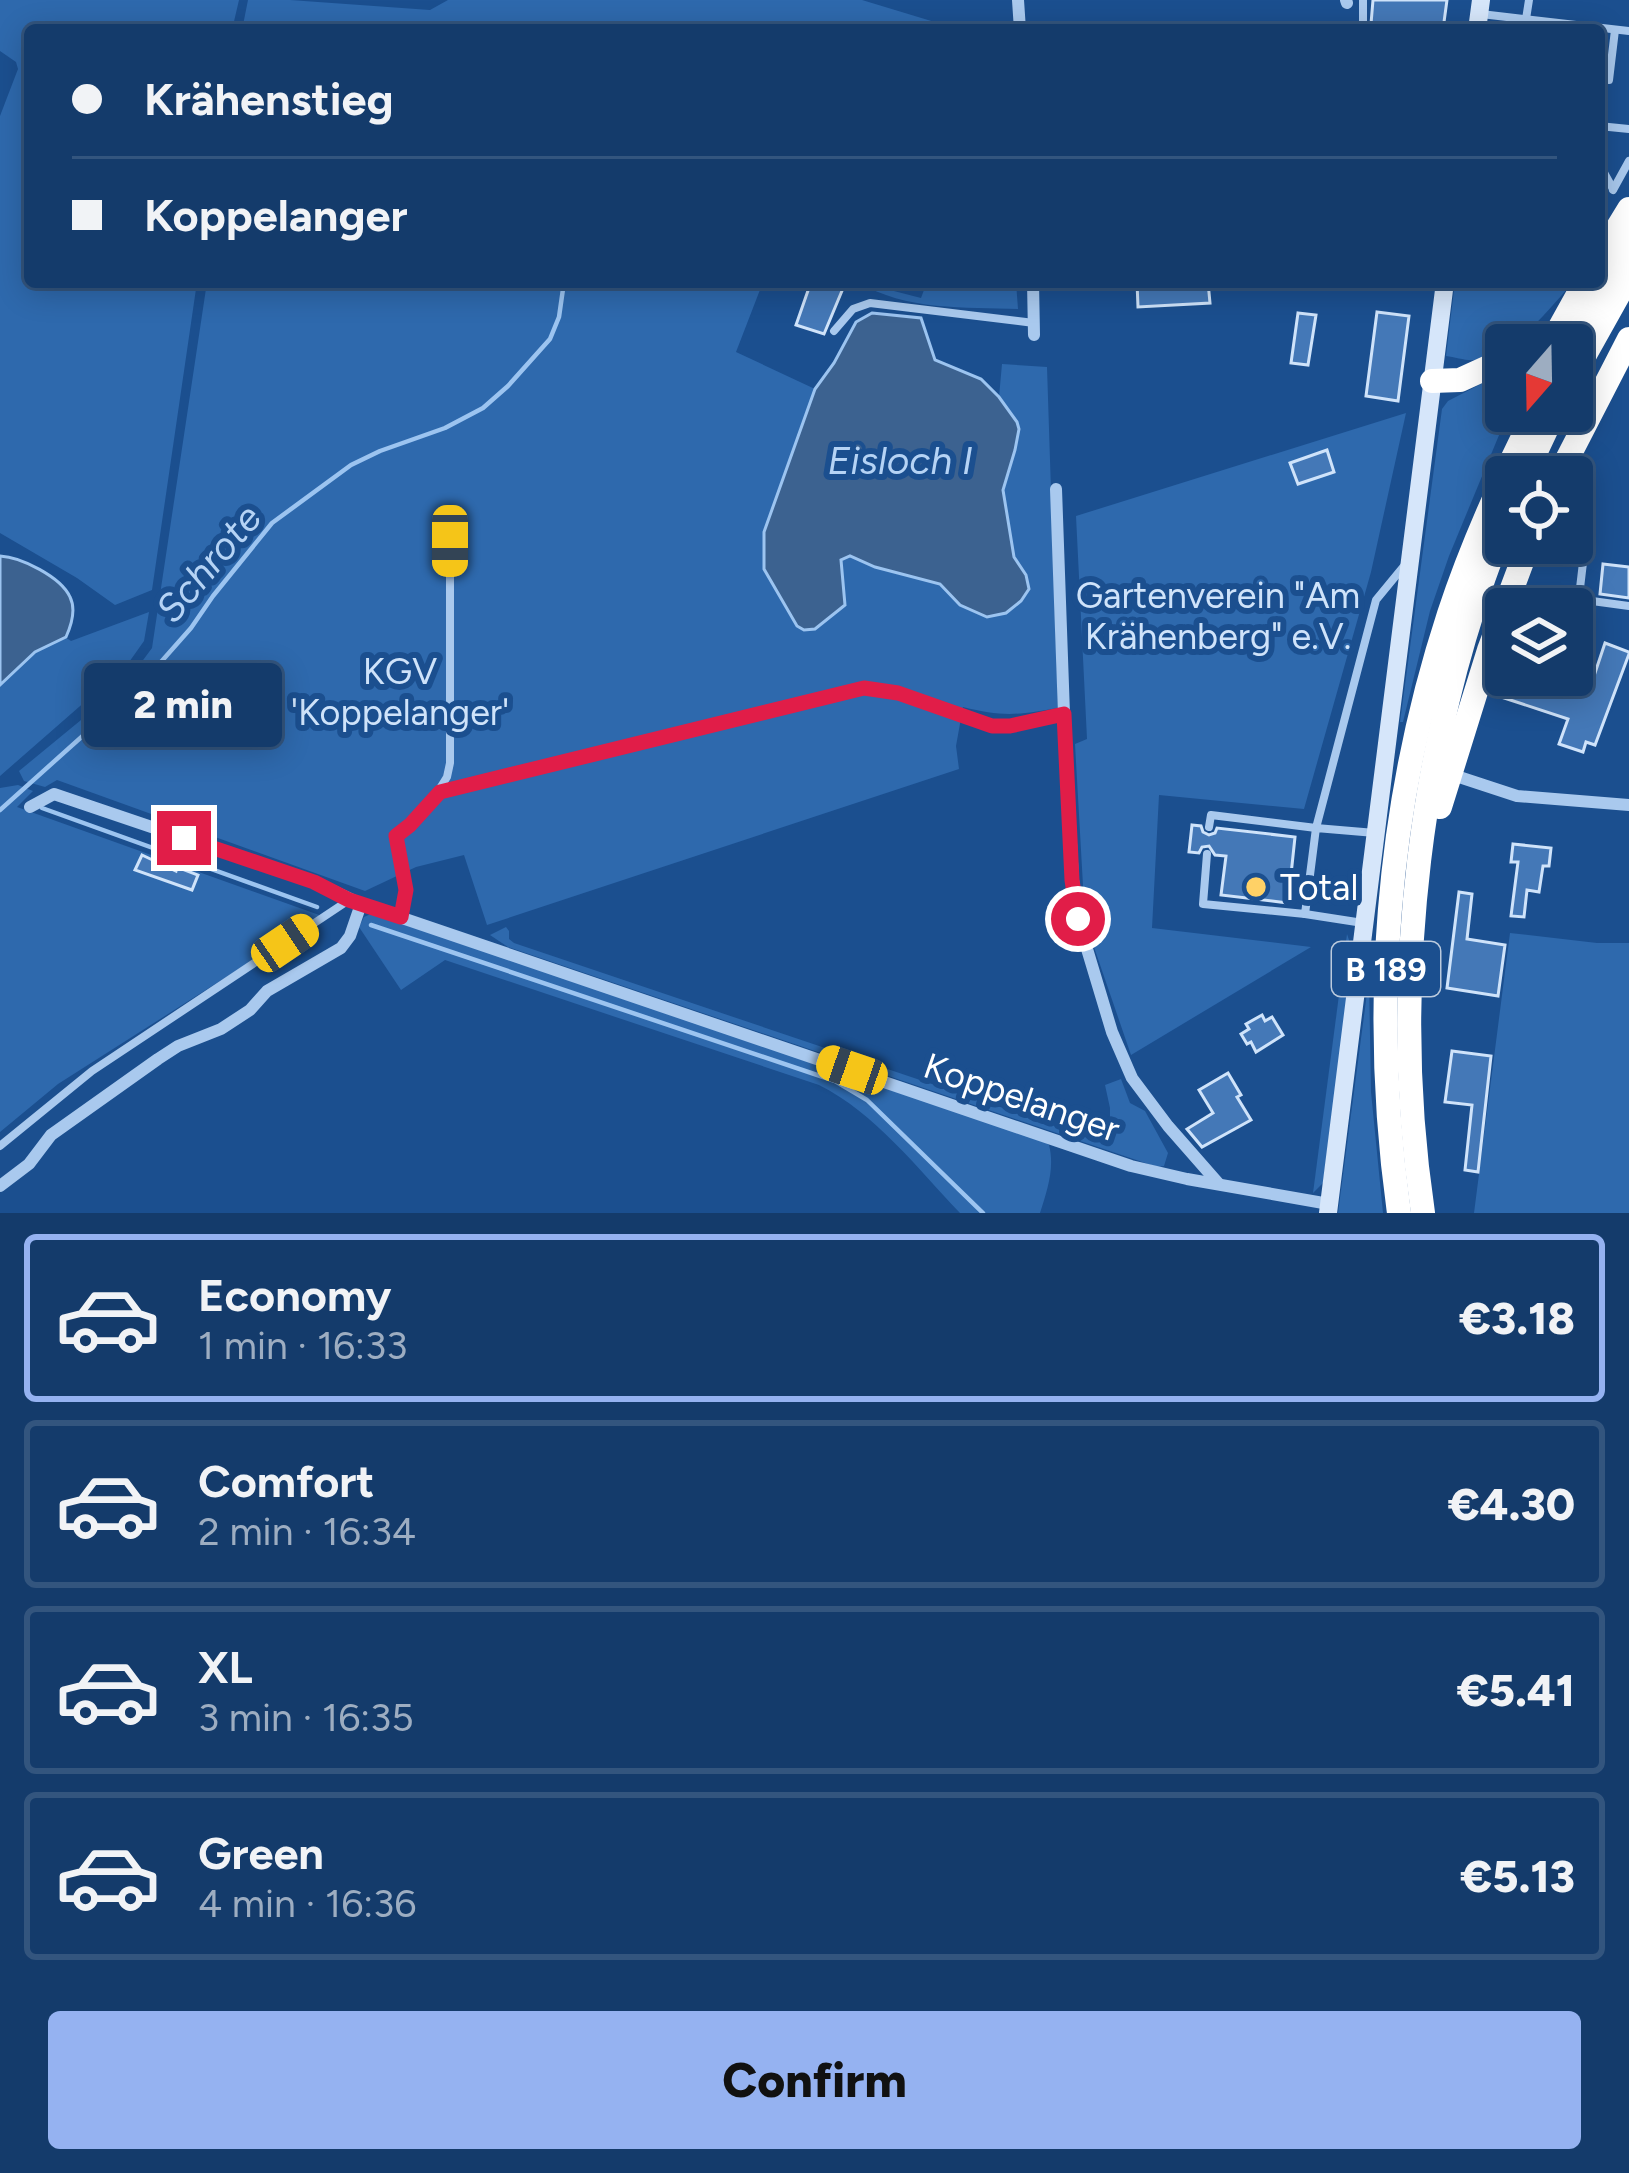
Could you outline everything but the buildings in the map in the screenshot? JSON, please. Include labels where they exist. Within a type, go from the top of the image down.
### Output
[{"type":"highway","points":[[1605,248],[1629,209]]},
{"type":"highway","points":[[1605,283],[1629,241]]},
{"type":"highway","points":[[1593,340],[1629,276]]},
{"type":"highway","points":[[1560,324],[1581,288]]},
{"type":"highway","points":[[1582,324],[1602,288]]},
{"type":"highway","points":[[1554,324],[1564,317]]},
{"type":"highway","points":[[1569,456],[1629,339]]},
{"type":"highway","points":[[1432,381],[1460,380],[1485,368]]},
{"type":"highway","points":[[1475,546],[1472,522],[1509,432]]},
{"type":"highway","name":"B 189","points":[[1399,1213],[1385,1046],[1394,860],[1436,655],[1456,591],[1527,432]]},
{"type":"highway","name":"B 189","points":[[1423,1213],[1411,1098],[1409,1021],[1419,858],[1447,709],[1490,564]]},
{"type":"highway","points":[[1419,858],[1434,837],[1489,650],[1521,564]]},
{"type":"street","points":[[1033,288],[1034,329]]},
{"type":"street","points":[[1329,1209],[1444,288]]},
{"type":"street","points":[[1056,488],[1076,908],[1122,1058],[1139,1089],[1218,1184]]},
{"type":"street","points":[[1450,774],[1508,794],[1629,805]]},
{"type":"street","name":"Koppelanger","points":[[30,807],[54,794],[314,882],[355,902],[1131,1166],[1329,1209]]},
{"type":"street","points":[[0,1186],[29,1164],[51,1135],[144,1068],[178,1046],[221,1029],[248,1012],[267,991],[341,948],[350,935],[355,902]]},
{"type":"lane","points":[[1526,20],[1529,0]]},
{"type":"lane","points":[[1479,15],[1562,24]]},
{"type":"lane","points":[[1605,29],[1629,32]]},
{"type":"lane","points":[[1609,80],[1615,30]]},
{"type":"lane","points":[[1605,177],[1613,190],[1629,161]]},
{"type":"lane","points":[[834,332],[853,309],[875,303],[1034,329]]},
{"type":"lane","points":[[401,917],[406,890],[396,836],[436,794],[450,763],[450,541]]},
{"type":"lane","points":[[1305,914],[1316,828],[1376,600],[1409,560]]},
{"type":"lane","points":[[1583,564],[1582,596],[1592,602],[1629,606]]},
{"type":"lane","points":[[436,794],[864,688],[898,693],[992,726],[1064,714]]},
{"type":"lane","points":[[1210,827],[1210,815],[1375,833]]},
{"type":"lane","points":[[1207,854],[1203,904],[1364,923]]},
{"type":"lane","points":[[0,1146],[92,1071],[355,902]]},
{"type":"green space","points":[[0,0],[239,0],[233,24],[24,24],[24,288],[196,288],[152,590],[115,605],[0,533],[0,116],[18,69],[0,51]]},
{"type":"green space","points":[[248,0],[430,10],[448,0],[862,0],[941,24],[243,24]]},
{"type":"green space","name":"KGV 'Koppelanger'","points":[[206,288],[761,288],[736,352],[815,389],[764,532],[764,569],[797,626],[815,629],[845,605],[841,560],[851,556],[941,584],[968,610],[987,616],[1006,613],[1021,601],[1029,585],[1014,557],[1003,490],[1010,471],[1009,409],[999,397],[1002,364],[1047,367],[1058,708],[1011,714],[963,707],[956,746],[959,769],[487,925],[464,855],[416,867],[365,891],[57,780],[45,787],[24,781],[19,771],[126,683],[152,648]]},
{"type":"green space","points":[[871,288],[921,298],[925,288],[1016,288],[1018,309],[916,303]]},
{"type":"green space","points":[[1454,288],[1568,288],[1535,324],[1485,324],[1485,357],[1446,356]]},
{"type":"green space","points":[[1485,382],[1485,432],[1500,432],[1490,456],[1485,456],[1485,469],[1449,556],[1400,722],[1442,409]]},
{"type":"green space","name":"Gartenverein \"Am Krähenberg\" e.V.","points":[[1406,413],[1371,572],[1304,809],[1159,795],[1152,928],[1311,947],[1131,1055],[1085,921],[1075,744],[1087,739],[1076,516]]},
{"type":"green space","points":[[149,612],[144,641],[127,665],[0,776],[0,685],[35,652],[65,637],[71,641]]},
{"type":"green space","points":[[18,785],[33,791],[17,807],[322,916],[58,1084],[0,1132],[0,788]]},
{"type":"green space","points":[[373,913],[1040,1138],[1049,1145],[1051,1162],[1040,1213],[960,1213],[877,1126],[819,1085],[445,960],[401,990],[359,927]]},
{"type":"green space","points":[[506,927],[514,943],[1110,1144],[1105,1085],[1121,1079],[1130,1103],[1145,1111],[1168,1153],[1164,1166],[508,947],[490,935]]},
{"type":"green space","points":[[1510,933],[1629,943],[1629,1213],[1474,1213]]},
{"type":"green space","points":[[1347,934],[1353,952],[1323,1183],[1313,1193]]},
{"type":"green space","points":[[1369,978],[1371,1092],[1383,1213],[1338,1213]]},
{"type":"water","name":"Eisloch I","points":[[872,313],[921,318],[935,360],[981,379],[1017,422],[1015,450],[1003,490],[1014,557],[1029,589],[1006,613],[987,617],[960,605],[940,584],[850,556],[841,560],[845,605],[815,629],[804,630],[797,626],[764,569],[764,532],[815,389],[856,322]]},
{"type":"water","points":[[0,556],[49,576],[65,590],[73,612],[66,637],[35,652],[0,685]]},
{"type":"waterway","name":"Schrote","points":[[0,810],[145,680],[272,523],[351,465],[445,428],[483,408],[508,386],[550,339],[563,288]]},
{"type":"waterway","points":[[42,808],[317,907]]},
{"type":"waterway","points":[[371,925],[835,1081],[867,1100],[983,1213]]},
{"type":"place","name":"Total","points":[[1256,887]]},
{"type":"route","points":[[184,838],[401,917],[406,890],[396,836],[440,792],[875,688],[992,726],[1064,714],[1078,919]]}]
